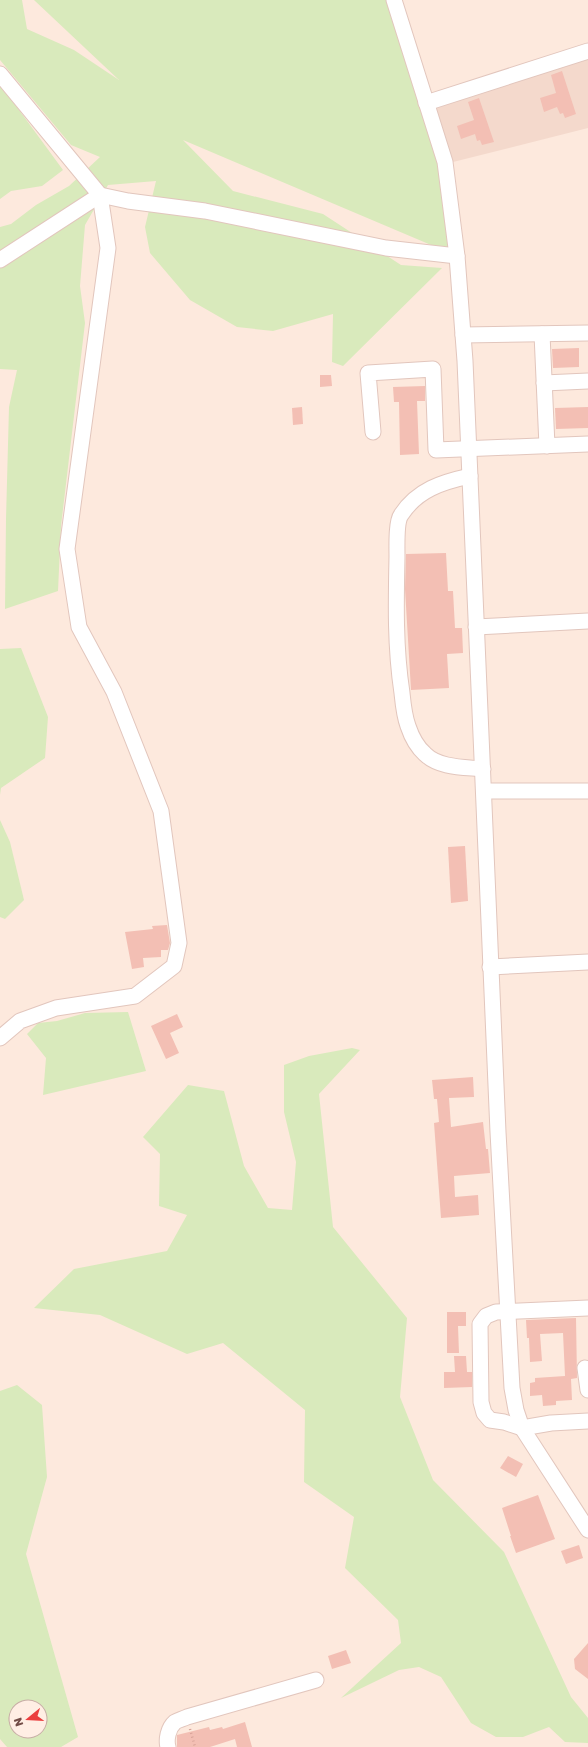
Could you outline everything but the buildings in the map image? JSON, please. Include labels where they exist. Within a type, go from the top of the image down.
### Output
[{"type":"street","points":[[394,0],[445,162],[457,256],[469,449],[490,967],[512,1388],[516,1410],[522,1428],[588,1530]]},
{"type":"street","points":[[426,103],[588,51]]},
{"type":"street","points":[[0,74],[100,195],[108,248],[67,549],[79,627],[114,692],[160,811],[179,943],[174,966],[135,996],[56,1008],[20,1022],[0,1038]]},
{"type":"street","points":[[0,260],[100,195],[128,201],[205,211],[386,248],[457,256]]},
{"type":"street","points":[[463,336],[588,333]]},
{"type":"street","points":[[542,334],[547,446]]},
{"type":"street","points":[[373,432],[368,373],[432,369],[436,450],[588,444]]},
{"type":"street","points":[[544,383],[588,381]]},
{"type":"street","points":[[470,476],[444,482],[425,491],[413,499],[400,516],[396,622],[397,656],[408,726],[414,741],[425,754],[440,762],[452,766],[482,769]]},
{"type":"street","points":[[476,627],[588,621]]},
{"type":"street","points":[[484,791],[588,791]]},
{"type":"street","points":[[490,967],[588,962]]},
{"type":"street","points":[[588,1308],[496,1312],[486,1316],[480,1324],[481,1402],[484,1413],[490,1420],[504,1422],[522,1428],[551,1423],[588,1421]]},
{"type":"street","points":[[585,1368],[588,1390]]},
{"type":"street","points":[[168,1747],[167,1742],[169,1730],[175,1722],[187,1717],[316,1680]]},
{"type":"path","points":[[187,1717],[195,1747]]},
{"type":"shaded area","points":[[588,51],[588,128],[445,164],[426,103]]},
{"type":"green space","points":[[0,0],[22,0],[27,29],[74,50],[119,80],[34,0],[394,0],[445,162],[457,256],[183,140],[233,191],[323,214],[401,265],[442,268],[343,366],[332,362],[333,314],[273,331],[237,327],[190,300],[150,253],[145,227],[156,181],[108,185],[85,225],[80,286],[85,323],[61,526],[58,591],[5,609],[9,407],[17,370],[0,369],[0,227],[11,224],[36,205],[69,186],[100,157],[71,145],[0,60]]},
{"type":"green space","points":[[0,84],[63,170],[42,186],[11,191],[0,199]]},
{"type":"green space","points":[[21,648],[48,717],[45,758],[1,788],[0,795],[0,649]]},
{"type":"green space","points":[[0,820],[10,842],[24,900],[5,919],[0,917]]},
{"type":"green space","points":[[128,1012],[146,1071],[43,1095],[46,1058],[27,1034],[38,1023],[57,1021],[85,1013]]},
{"type":"green space","points":[[352,1048],[360,1050],[319,1094],[333,1227],[407,1318],[400,1397],[433,1480],[504,1552],[571,1697],[588,1718],[588,1743],[565,1742],[549,1727],[523,1737],[496,1737],[471,1723],[441,1677],[419,1667],[399,1670],[341,1698],[401,1643],[398,1620],[345,1568],[354,1517],[304,1482],[305,1410],[223,1343],[187,1354],[100,1315],[34,1308],[74,1269],[167,1251],[187,1215],[159,1206],[160,1154],[143,1137],[188,1085],[224,1091],[244,1166],[268,1208],[292,1210],[296,1162],[284,1112],[284,1065],[309,1056]]},
{"type":"green space","points":[[17,1385],[42,1405],[47,1477],[26,1554],[78,1737],[61,1747],[7,1747],[0,1739],[0,1391]]}]
